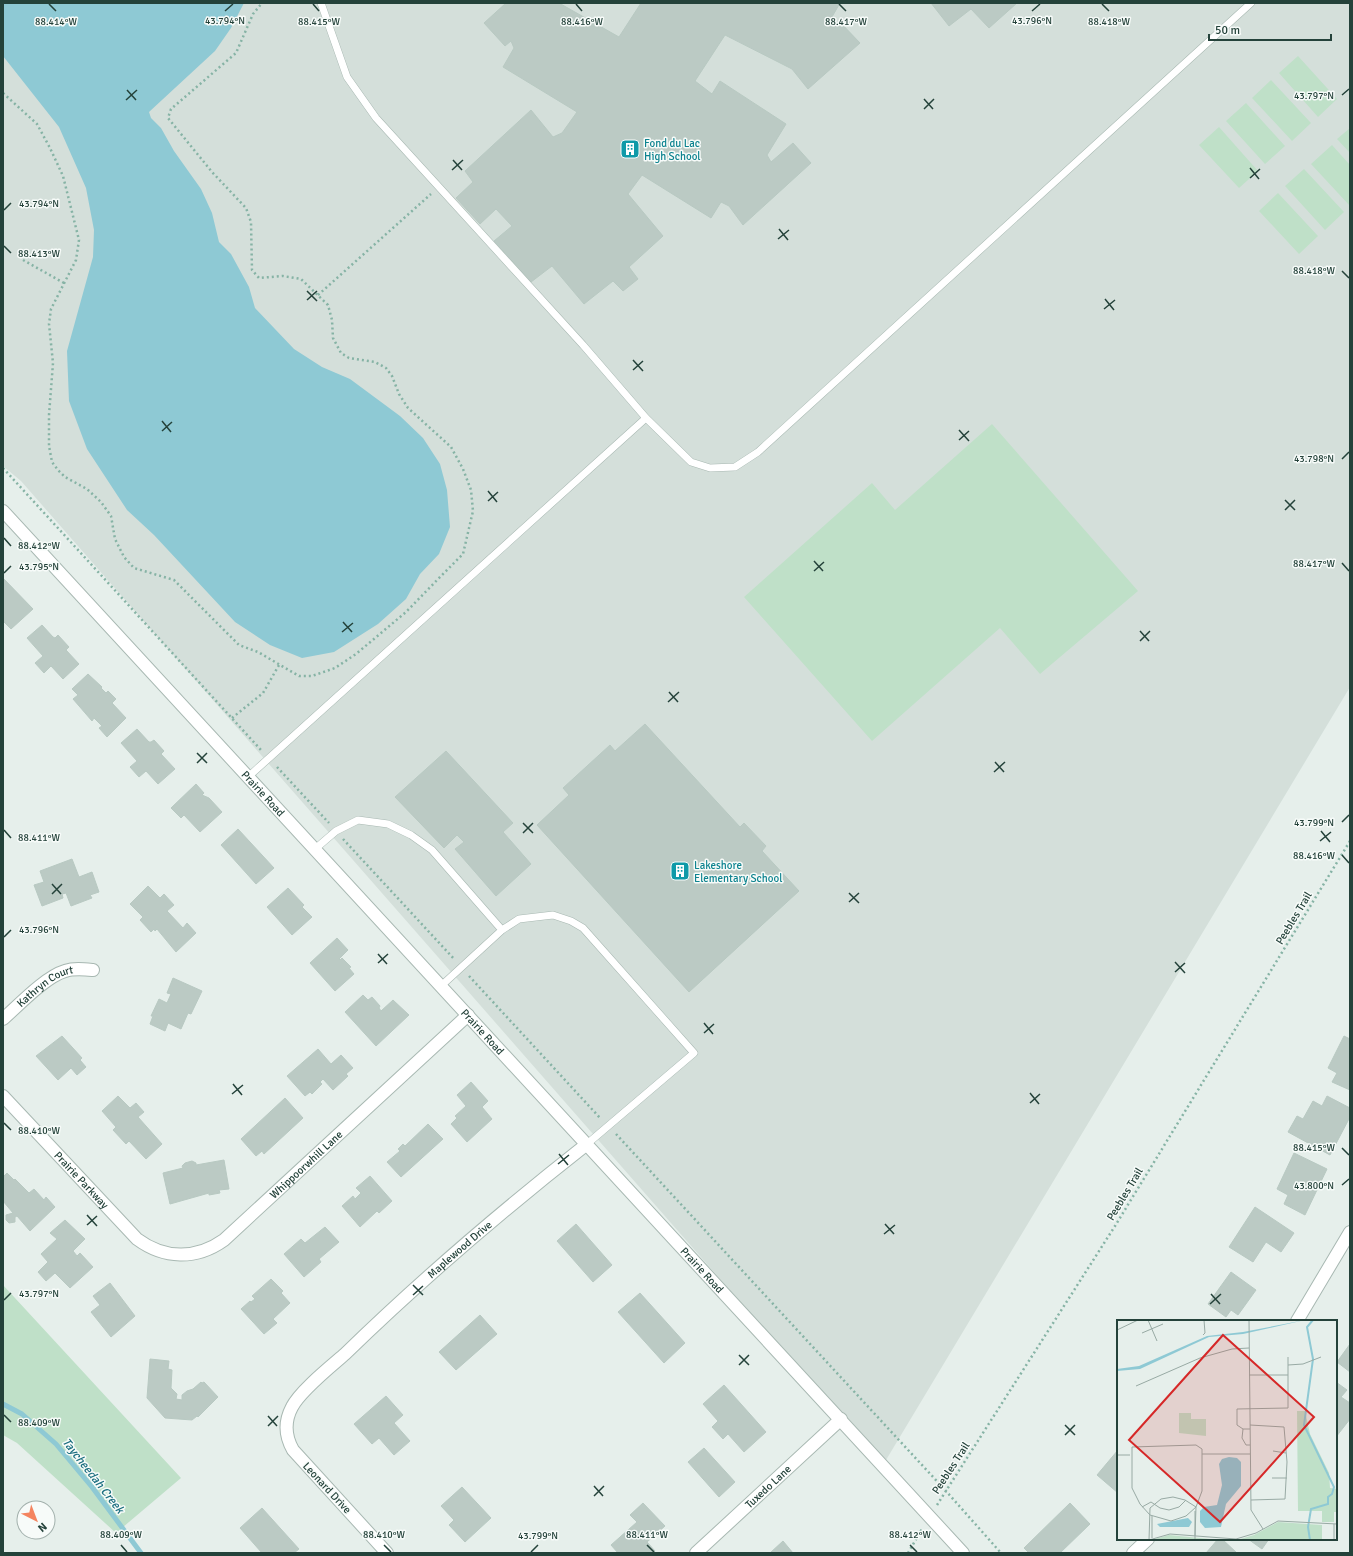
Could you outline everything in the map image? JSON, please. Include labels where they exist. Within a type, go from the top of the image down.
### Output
[{"type":"street","name":"Prairie Road","points":[[3,511],[963,1553]]},
{"type":"street","name":"Kathryn Court","points":[[3,1019],[54,976],[66,970],[93,970]]},
{"type":"street","name":"Whippoorwhill Lane","points":[[128,1229],[137,1239],[149,1247],[171,1254],[190,1255],[204,1252],[216,1246],[468,1015]]},
{"type":"street","name":"Prairie Parkway","points":[[3,1096],[128,1229]]},
{"type":"street","name":"Maplewood Drive","points":[[289,1414],[298,1398],[395,1307],[489,1224],[587,1144]]},
{"type":"street","points":[[1298,1320],[1350,1232]]},
{"type":"street","name":"Leonard Drive","points":[[289,1414],[286,1432],[288,1441],[293,1450],[387,1553]]},
{"type":"street","name":"Tuxedo Lane","points":[[696,1553],[841,1420]]},
{"type":"street","points":[[1132,1553],[1147,1540]]},
{"type":"lane","points":[[321,3],[347,77],[376,118],[583,346],[646,418],[691,462],[710,468],[735,467],[758,452],[1251,3]]},
{"type":"lane","points":[[248,776],[646,418]]},
{"type":"lane","points":[[315,849],[336,831],[358,820],[388,824],[411,834],[432,850],[502,930]]},
{"type":"lane","points":[[441,986],[502,930],[519,919],[553,915],[571,920],[583,928],[694,1053],[587,1144]]},
{"type":"path","points":[[3,93],[37,124],[50,148],[63,176],[79,240],[76,260],[52,309],[49,324],[53,363],[49,415],[49,446],[52,462],[65,477],[87,489],[101,502],[111,516],[115,539],[124,557],[134,568],[174,580],[239,645],[258,652],[299,676],[312,676],[334,668],[356,654],[406,612],[463,554],[473,511],[471,490],[463,469],[451,447],[408,408],[399,394],[392,376],[386,368],[375,362],[349,358],[341,353],[334,338],[332,320],[328,306],[301,279],[283,276],[259,278],[252,270],[251,222],[246,208],[212,172],[168,118],[171,109],[236,53],[253,14],[262,3]]},
{"type":"path","points":[[318,295],[438,187]]},
{"type":"path","points":[[23,260],[64,283]]},
{"type":"path","points":[[3,468],[1002,1553]]},
{"type":"path","points":[[232,718],[263,693],[279,665]]},
{"type":"path","name":"Peebles Trail","points":[[908,1553],[930,1516],[1115,1226],[1350,841]]},
{"type":"shaded area","points":[[3,3],[1350,3],[1350,687],[883,1465],[21,481],[3,466]]},
{"type":"green space","points":[[1298,56],[1337,99],[1318,117],[1279,73]]},
{"type":"green space","points":[[1271,80],[1311,123],[1292,141],[1252,98]]},
{"type":"green space","points":[[1246,103],[1285,146],[1265,164],[1226,121]]},
{"type":"green space","points":[[1219,127],[1258,171],[1239,188],[1199,145]]},
{"type":"green space","points":[[1350,128],[1350,153],[1337,139]]},
{"type":"green space","points":[[1332,145],[1350,165],[1350,206],[1311,164]]},
{"type":"green space","points":[[1304,169],[1344,212],[1325,230],[1285,186]]},
{"type":"green space","points":[[1278,193],[1318,236],[1299,254],[1259,211]]},
{"type":"green space","points":[[992,424],[1138,591],[1040,674],[1000,628],[872,741],[744,597],[872,483],[895,510]]},
{"type":"green space","points":[[3,1285],[181,1478],[116,1533],[17,1443],[3,1435]]},
{"type":"water","points":[[3,3],[244,3],[231,28],[215,51],[149,112],[151,118],[161,128],[174,151],[201,189],[212,213],[219,242],[231,254],[249,287],[255,308],[294,349],[322,367],[350,379],[400,416],[423,438],[440,464],[447,490],[450,527],[439,554],[420,574],[406,599],[378,624],[334,652],[302,658],[270,645],[235,622],[154,535],[127,510],[87,449],[69,401],[67,351],[93,257],[94,230],[86,188],[59,127],[3,56]]},
{"type":"building","name":"Fond du Lac High School","points":[[506,3],[559,3],[619,37],[641,3],[840,3],[829,22],[833,27],[839,21],[860,43],[808,89],[792,69],[725,35],[695,81],[712,94],[720,81],[786,124],[767,155],[771,162],[793,143],[811,163],[743,225],[729,206],[721,202],[711,218],[642,175],[628,194],[663,236],[629,267],[638,279],[623,291],[613,281],[584,304],[552,266],[531,282],[494,241],[512,226],[496,209],[480,224],[456,198],[473,182],[465,171],[531,110],[553,137],[562,133],[577,112],[503,67],[514,48],[511,41],[505,46],[484,23]]},
{"type":"building","points":[[931,3],[1017,3],[989,28],[971,9],[949,26]]},
{"type":"building","points":[[3,578],[33,609],[11,629],[3,621]]},
{"type":"building","points":[[42,625],[53,637],[55,638],[58,635],[69,647],[66,650],[79,664],[63,679],[51,666],[44,673],[35,663],[43,656],[27,638]]},
{"type":"building","points":[[88,674],[102,687],[101,688],[106,693],[108,691],[116,699],[112,703],[126,718],[107,737],[99,728],[102,726],[94,718],[92,721],[73,699],[78,695],[72,689]]},
{"type":"building","name":"Lakeshore Elementary School","points":[[645,724],[740,827],[744,823],[766,846],[762,851],[799,891],[689,992],[537,825],[569,795],[563,788],[610,745],[615,751]]},
{"type":"building","points":[[137,729],[149,742],[154,740],[164,751],[161,754],[175,769],[158,784],[146,771],[139,777],[130,767],[137,761],[121,743]]},
{"type":"building","points":[[446,751],[513,823],[503,832],[531,864],[496,896],[455,849],[464,842],[457,835],[444,848],[395,797]]},
{"type":"building","points":[[196,784],[204,793],[202,795],[209,798],[222,812],[200,832],[184,815],[181,818],[171,808]]},
{"type":"building","points":[[238,829],[274,868],[256,884],[221,845]]},
{"type":"building","points":[[72,859],[79,877],[92,872],[99,892],[90,895],[92,898],[71,906],[66,893],[62,894],[63,898],[42,906],[34,885],[44,882],[40,871]]},
{"type":"building","points":[[148,886],[160,898],[164,894],[174,905],[167,911],[183,928],[187,923],[196,933],[176,952],[157,929],[155,931],[154,929],[151,932],[140,920],[143,917],[130,904]]},
{"type":"building","points":[[288,888],[304,905],[302,907],[312,917],[292,935],[267,907]]},
{"type":"building","points":[[337,938],[348,950],[339,959],[340,960],[342,958],[351,967],[349,968],[354,974],[335,991],[310,963]]},
{"type":"building","points":[[173,978],[202,991],[191,1014],[188,1013],[181,1029],[168,1023],[165,1031],[150,1024],[153,1016],[151,1016],[159,999],[167,1003],[171,994],[167,993]]},
{"type":"building","points":[[363,995],[368,1000],[372,997],[380,1006],[379,1008],[381,1011],[393,1000],[409,1015],[376,1046],[345,1012]]},
{"type":"building","points":[[62,1036],[82,1058],[80,1060],[86,1067],[77,1075],[71,1068],[58,1080],[36,1056]]},
{"type":"building","points":[[1344,1036],[1350,1039],[1350,1090],[1332,1082],[1337,1073],[1328,1068]]},
{"type":"building","points":[[318,1049],[331,1064],[341,1055],[353,1068],[346,1074],[348,1076],[333,1090],[323,1079],[320,1082],[322,1084],[312,1094],[310,1092],[305,1096],[287,1076]]},
{"type":"building","points":[[471,1082],[488,1101],[482,1107],[492,1119],[467,1142],[451,1124],[457,1118],[455,1116],[466,1106],[457,1095]]},
{"type":"building","points":[[118,1096],[130,1108],[136,1103],[144,1112],[138,1117],[162,1144],[146,1159],[129,1141],[126,1144],[113,1130],[116,1127],[102,1111]]},
{"type":"building","points":[[1327,1096],[1350,1108],[1350,1117],[1330,1155],[1288,1132],[1297,1116],[1303,1119],[1313,1101],[1322,1106]]},
{"type":"building","points":[[285,1098],[303,1118],[264,1154],[262,1151],[256,1156],[241,1139]]},
{"type":"building","points":[[428,1124],[443,1139],[401,1177],[387,1162],[400,1151],[398,1149],[403,1144],[405,1146]]},
{"type":"building","points":[[1294,1153],[1327,1169],[1305,1215],[1284,1204],[1288,1195],[1277,1189]]},
{"type":"building","points":[[224,1160],[229,1189],[219,1190],[220,1193],[209,1195],[209,1193],[170,1204],[163,1173],[183,1168],[182,1166],[185,1163],[192,1161],[196,1163],[196,1165]]},
{"type":"building","points":[[7,1173],[29,1193],[34,1189],[44,1200],[46,1197],[55,1207],[30,1231],[17,1216],[15,1217],[15,1222],[9,1223],[6,1220],[6,1215],[13,1213],[3,1201],[3,1177]]},
{"type":"building","points":[[370,1176],[392,1201],[379,1213],[377,1211],[360,1227],[342,1206],[353,1196],[355,1199],[361,1193],[356,1188]]},
{"type":"building","points":[[1255,1207],[1294,1233],[1281,1252],[1266,1242],[1253,1262],[1229,1247]]},
{"type":"building","points":[[65,1220],[85,1239],[73,1251],[77,1256],[80,1253],[93,1267],[70,1288],[55,1273],[46,1281],[38,1272],[48,1262],[41,1254],[57,1239],[50,1233]]},
{"type":"building","points":[[576,1224],[612,1265],[593,1282],[557,1241]]},
{"type":"building","points":[[325,1227],[339,1242],[319,1259],[321,1262],[304,1277],[284,1254],[301,1239],[305,1243]]},
{"type":"building","points":[[1231,1272],[1256,1290],[1238,1315],[1231,1310],[1226,1317],[1208,1304]]},
{"type":"building","points":[[271,1279],[283,1291],[281,1293],[290,1303],[273,1319],[277,1323],[264,1334],[241,1309],[250,1301],[251,1302],[255,1299],[252,1296]]},
{"type":"building","points":[[110,1283],[135,1316],[111,1337],[91,1312],[100,1305],[93,1296]]},
{"type":"building","points":[[640,1293],[685,1343],[664,1363],[618,1312]]},
{"type":"building","points":[[480,1315],[497,1334],[456,1370],[439,1352]]},
{"type":"building","points":[[1350,1344],[1350,1372],[1337,1362]]},
{"type":"building","points":[[150,1359],[169,1361],[168,1369],[172,1370],[171,1388],[177,1394],[176,1399],[182,1400],[182,1395],[193,1389],[201,1382],[204,1382],[218,1397],[198,1417],[197,1416],[192,1420],[165,1418],[147,1398]]},
{"type":"building","points":[[1337,1383],[1347,1390],[1341,1397],[1350,1403],[1350,1419],[1337,1436]]},
{"type":"building","points":[[724,1385],[766,1432],[744,1452],[728,1434],[723,1439],[712,1427],[718,1421],[703,1404]]},
{"type":"building","points":[[386,1396],[403,1415],[394,1423],[410,1441],[394,1455],[379,1438],[372,1444],[354,1424]]},
{"type":"building","points":[[704,1448],[735,1482],[719,1497],[688,1462]]},
{"type":"building","points":[[1117,1451],[1117,1492],[1097,1475]]},
{"type":"building","points":[[462,1487],[491,1518],[465,1542],[449,1525],[454,1520],[441,1506]]},
{"type":"building","points":[[643,1503],[665,1526],[647,1542],[655,1551],[653,1553],[618,1553],[611,1545],[637,1522],[630,1515]]},
{"type":"building","points":[[1070,1503],[1090,1524],[1060,1553],[1029,1553],[1024,1548]]},
{"type":"building","points":[[262,1508],[299,1549],[294,1553],[262,1553],[240,1528]]},
{"type":"building","points":[[1217,1540],[1223,1540],[1237,1553],[1206,1553]]},
{"type":"building","points":[[1249,1540],[1268,1540],[1262,1549]]},
{"type":"building","points":[[783,1541],[793,1553],[770,1553]]},
{"type":"waterway","name":"Taycheedah Creek","points":[[3,1404],[22,1414],[56,1444],[92,1487],[141,1553]]},
{"type":"place","name":"Fond du Lac High School","points":[[630,149]]},
{"type":"place","name":"Lakeshore Elementary School","points":[[680,871]]}]
